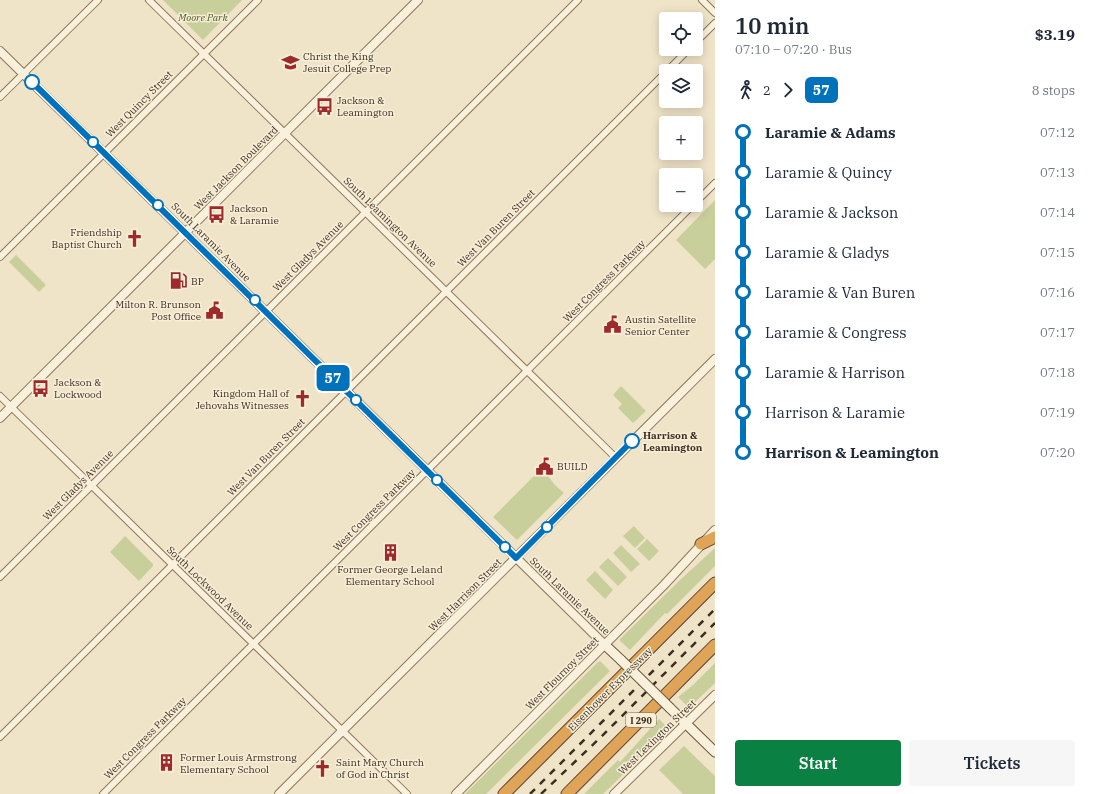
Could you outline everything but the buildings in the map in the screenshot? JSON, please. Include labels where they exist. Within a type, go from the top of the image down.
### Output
[{"type":"highway","points":[[702,544],[715,537]]},
{"type":"highway","name":"Eisenhower Expressway","points":[[504,794],[715,583]]},
{"type":"highway","name":"I 290","points":[[567,794],[715,645]]},
{"type":"main road","name":"South Laramie Avenue","points":[[605,645],[715,752]]},
{"type":"street","points":[[0,97],[98,0]]},
{"type":"street","name":"South Leamington Avenue","points":[[149,0],[616,458]]},
{"type":"street","name":"West Quincy Street","points":[[0,257],[258,0]]},
{"type":"street","name":"West Jackson Boulevard","points":[[0,418],[418,0]]},
{"type":"street","name":"West Gladys Avenue","points":[[0,577],[578,0]]},
{"type":"street","points":[[702,0],[715,13]]},
{"type":"street","points":[[703,35],[715,23]]},
{"type":"street","name":"South Laramie Avenue","points":[[0,51],[605,645]]},
{"type":"street","name":"West Van Buren Street","points":[[675,64],[682,56]]},
{"type":"street","name":"West Van Buren Street","points":[[0,737],[659,80]]},
{"type":"street","points":[[703,195],[715,184]]},
{"type":"street","name":"West Congress Parkway","points":[[103,794],[687,212]]},
{"type":"street","name":"West Harrison Street","points":[[279,794],[715,359]]},
{"type":"street","name":"South Lockwood Avenue","points":[[0,396],[407,794]]},
{"type":"street","name":"West Flournoy Street","points":[[456,794],[664,585],[715,530]]},
{"type":"street","name":"West Lexington Street","points":[[614,794],[715,695]]},
{"type":"green space","name":"Moore Park","points":[[163,0],[242,0],[203,40]]},
{"type":"green space","points":[[715,200],[715,259],[705,269],[676,240]]},
{"type":"green space","points":[[16,255],[46,285],[39,292],[9,262]]},
{"type":"green space","points":[[621,386],[646,411],[633,423],[618,408],[622,404],[613,395]]},
{"type":"green space","points":[[540,470],[543,476],[548,476],[564,493],[517,540],[493,517]]},
{"type":"green space","points":[[634,526],[645,538],[635,548],[623,536]]},
{"type":"green space","points":[[125,536],[153,564],[153,566],[139,581],[110,552]]},
{"type":"green space","points":[[647,539],[659,551],[649,561],[637,549]]},
{"type":"green space","points":[[621,545],[640,564],[631,572],[613,553]]},
{"type":"green space","points":[[715,548],[715,566],[667,614],[665,613],[630,650],[620,641],[620,639],[680,580]]},
{"type":"green space","points":[[608,558],[627,577],[618,586],[599,567]]},
{"type":"green space","points":[[595,571],[613,590],[605,599],[586,580]]},
{"type":"green space","points":[[600,661],[610,671],[486,794],[465,794],[597,663]]},
{"type":"green space","points":[[715,663],[715,683],[689,708],[678,697],[693,685]]},
{"type":"green space","points":[[659,719],[666,726],[667,725],[669,728],[668,731],[603,794],[584,794],[618,760],[620,762]]},
{"type":"green space","points":[[684,746],[715,776],[715,794],[683,794],[659,770]]},
{"type":"railway","points":[[530,794],[715,609]]},
{"type":"railway","points":[[541,794],[601,737],[715,623]]},
{"type":"bus line","name":"57","points":[[32,82],[516,558],[632,441]]},
{"type":"place","name":"Christ the King Jesuit College Prep","points":[[290,62]]},
{"type":"place","name":"Jackson & Leamington","points":[[324,106]]},
{"type":"place","name":"Jackson & Laramie","points":[[217,214]]},
{"type":"place","name":"Friendship Baptist Church","points":[[135,238]]},
{"type":"place","name":"BP","points":[[178,281]]},
{"type":"place","name":"Milton R. Brunson Post Office","points":[[214,310]]},
{"type":"place","name":"Austin Satellite Senior Center","points":[[612,325]]},
{"type":"place","name":"Jackson & Lockwood","points":[[41,388]]},
{"type":"place","name":"Kingdom Hall of Jehovahs Witnesses","points":[[302,399]]},
{"type":"place","name":"Harrison & Leamington","points":[[632,441]]},
{"type":"place","name":"BUILD","points":[[544,466]]},
{"type":"place","name":"Former George Leland Elementary School","points":[[390,552]]},
{"type":"place","name":"Former Louis Armstrong Elementary School","points":[[167,763]]},
{"type":"place","name":"Saint Mary Church of God in Christ","points":[[323,768]]}]
